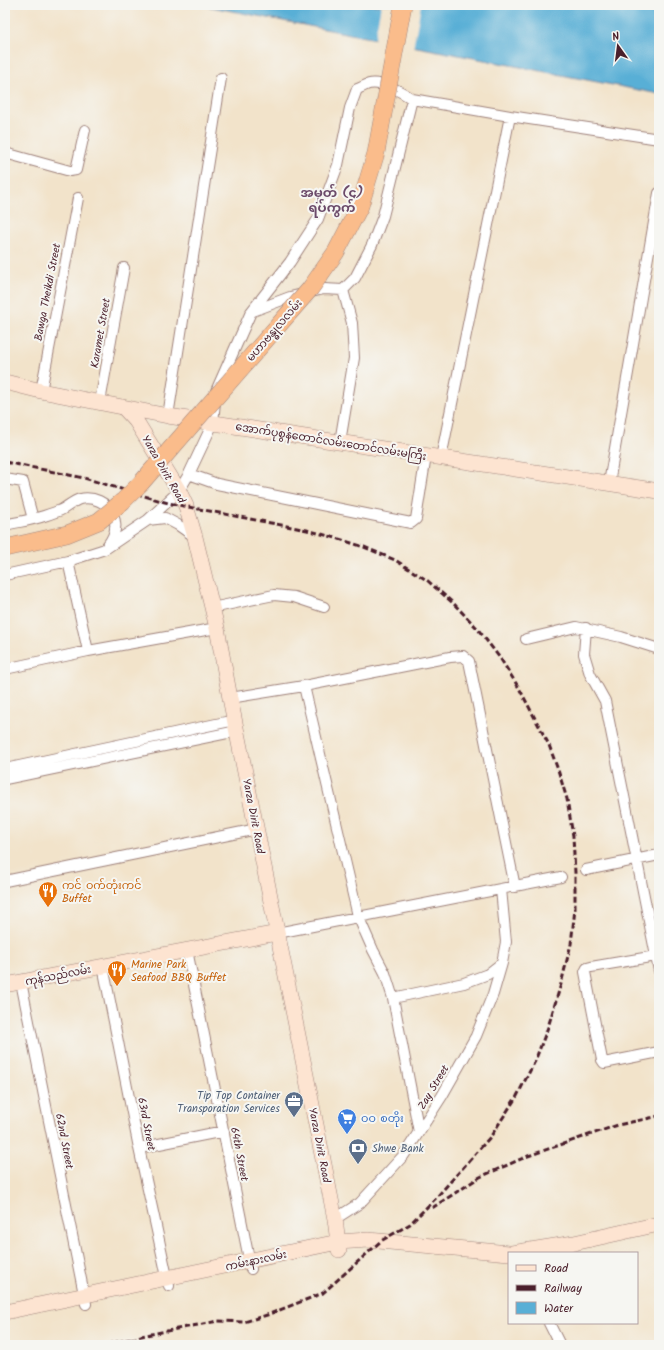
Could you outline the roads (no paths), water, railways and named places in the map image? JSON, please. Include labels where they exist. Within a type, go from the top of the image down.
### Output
[{"type":"main road","name":"မဟာဗန္ဓုလလမ်း","points":[[5,548],[67,534],[99,521],[123,501],[141,483],[310,289],[336,252],[360,206],[376,153],[403,5]]},
{"type":"main road","name":"အောက်ပုစွန်တောင်လမ်းတောင်လမ်းမကြီး","points":[[5,382],[40,391],[168,416],[659,491]]},
{"type":"main road","name":"Yarza Dirit Road","points":[[123,407],[136,422],[179,491],[186,506],[195,537],[217,628],[335,1219],[338,1246]]},
{"type":"main road","name":"ကုန်သည်လမ်း","points":[[5,985],[277,933]]},
{"type":"main road","name":"ကမ်းနားလမ်း","points":[[518,1252],[574,1243],[659,1224]]},
{"type":"main road","points":[[555,1252],[659,1228]]},
{"type":"main road","name":"ကမ်းနားလမ်း","points":[[5,1321],[85,1300],[368,1240],[508,1253]]},
{"type":"main road","name":"ကမ်းနားလမ်း","points":[[338,1246],[508,1258]]},
{"type":"main road","name":"ကမ်းနားလမ်း","points":[[5,1312],[85,1300]]},
{"type":"street","points":[[168,416],[222,78]]},
{"type":"street","points":[[5,575],[68,561],[105,549],[148,520],[179,491],[189,474],[213,422],[216,391],[251,312],[290,262],[318,219],[338,165],[350,108],[357,89],[370,84],[381,85],[402,91],[412,99],[659,139]]},
{"type":"street","points":[[251,312],[290,297],[324,289],[343,290],[355,278],[372,245],[383,216],[412,99]]},
{"type":"street","points":[[189,474],[217,484],[411,523],[416,519],[434,457],[510,116]]},
{"type":"street","points":[[5,153],[70,171],[76,170],[85,130]]},
{"type":"street","points":[[609,483],[659,193]]},
{"type":"street","name":"Bawga Theikdi Street","points":[[40,391],[78,198]]},
{"type":"street","name":"Karamet Street","points":[[100,402],[124,268]]},
{"type":"street","points":[[340,442],[354,358],[352,323],[343,290]]},
{"type":"street","points":[[5,479],[23,482],[33,519]]},
{"type":"street","points":[[5,525],[33,519],[60,510],[80,500],[95,498],[106,505],[115,519],[115,530],[112,540],[105,549]]},
{"type":"street","points":[[148,520],[165,518],[195,537]]},
{"type":"street","points":[[68,561],[88,651]]},
{"type":"street","points":[[212,608],[274,595],[294,597],[324,607]]},
{"type":"street","points":[[526,640],[576,627],[621,637],[659,649]]},
{"type":"street","points":[[5,669],[88,651],[217,628]]},
{"type":"street","points":[[586,628],[584,654],[590,674],[605,701],[659,970]]},
{"type":"street","points":[[230,698],[304,686],[450,657],[463,656],[469,661],[515,887]]},
{"type":"street","points":[[304,686],[358,916],[385,973],[393,998],[418,1132]]},
{"type":"street","points":[[5,769],[101,748],[236,725]]},
{"type":"street","points":[[5,779],[105,759],[236,725]]},
{"type":"street","points":[[101,748],[105,759]]},
{"type":"street","points":[[50,759],[51,770]]},
{"type":"street","points":[[5,882],[257,829]]},
{"type":"street","points":[[586,870],[659,855]]},
{"type":"street","points":[[277,933],[561,877]]},
{"type":"street","name":"Zay Street","points":[[335,1219],[360,1203],[404,1155],[442,1096],[476,1036],[493,994],[502,963],[506,942],[501,889]]},
{"type":"street","name":"64th Street","points":[[187,950],[250,1265]]},
{"type":"street","points":[[656,956],[590,967],[587,968],[585,972],[602,1060],[604,1063],[659,1052]]},
{"type":"street","points":[[393,998],[464,983],[488,974],[502,963]]},
{"type":"street","name":"63rd Street","points":[[103,966],[139,1148],[168,1282]]},
{"type":"street","name":"62nd Street","points":[[21,982],[85,1300]]},
{"type":"street","points":[[139,1148],[224,1131]]},
{"type":"street","points":[[550,1324],[560,1345]]},
{"type":"water","points":[[201,5],[659,5],[659,94]]},
{"type":"tram line","points":[[98,1345],[136,1337]]},
{"type":"railway","points":[[5,462],[84,478],[168,503],[307,530],[336,538],[364,547],[395,560],[428,581],[454,604],[477,628],[500,658],[519,688],[549,745],[567,799],[573,836],[575,909],[571,944],[561,984],[548,1027],[535,1061],[517,1096],[491,1136],[435,1199],[410,1224],[381,1241],[323,1293],[267,1315],[244,1322],[218,1321],[136,1337]]},
{"type":"railway","points":[[432,1208],[480,1177],[528,1156],[618,1125],[659,1116]]},
{"type":"place","name":"ကင် ဝက်တုံးကင် Buffet","points":[[48,908]]},
{"type":"place","name":"Marine Park Seafood BBQ Buffet","points":[[117,987]]},
{"type":"place","name":"Tip Top Container Transporation Services","points":[[294,1118]]},
{"type":"place","name":"ဝဝ စတိုး","points":[[347,1135]]},
{"type":"place","name":"Shwe Bank","points":[[358,1165]]},
{"type":"district","name":"အမှတ် (၄) ရပ်ကွက်","points":[[332,200]]}]
